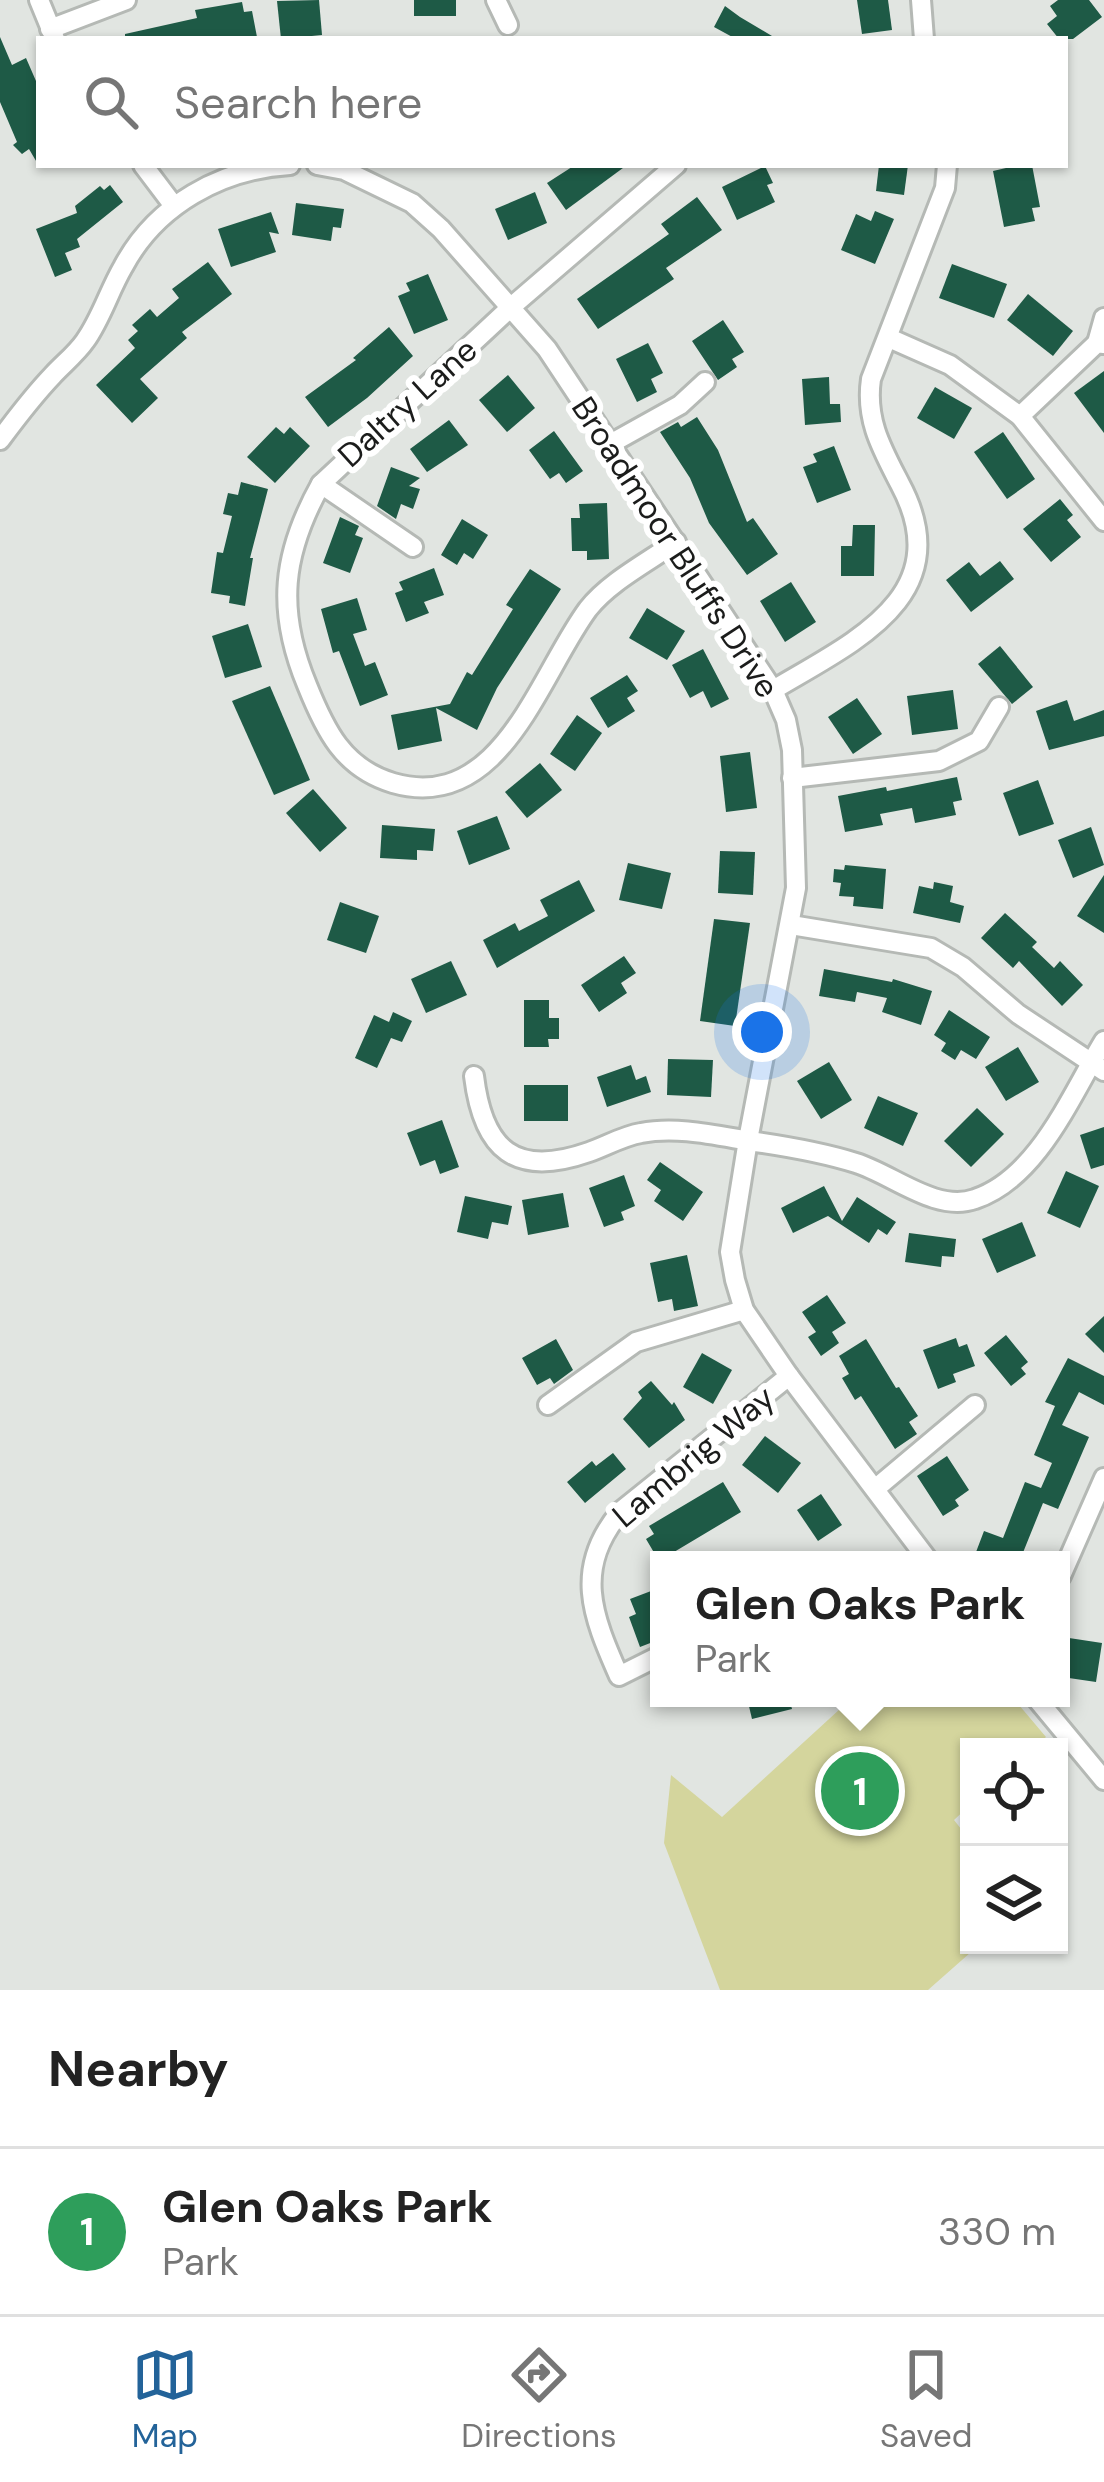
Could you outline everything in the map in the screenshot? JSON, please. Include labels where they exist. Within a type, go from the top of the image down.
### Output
[{"type":"street","points":[[39,0],[53,34],[126,0]]},
{"type":"street","points":[[496,0],[508,26]]},
{"type":"street","points":[[921,0],[924,36]]},
{"type":"street","points":[[145,168],[174,206]]},
{"type":"street","points":[[0,440],[27,403],[82,345],[125,261],[145,233],[174,206],[230,177],[275,168]]},
{"type":"street","name":"Broadmoor Bluffs Drive","points":[[333,168],[412,203],[441,229],[547,349],[773,691],[786,720],[797,854],[791,926],[730,1252],[744,1310],[921,1551]]},
{"type":"street","name":"Daltry Lane","points":[[673,168],[510,308],[321,484],[302,519],[288,568],[286,620],[293,652],[326,731],[344,754],[373,777],[410,787],[448,784],[485,766],[512,734],[590,606],[676,542]]},
{"type":"street","points":[[773,691],[872,631],[894,611],[910,585],[916,558],[915,512],[878,442],[868,399],[871,379],[945,188],[947,168]]},
{"type":"street","points":[[1020,416],[1100,344],[1104,318]]},
{"type":"street","points":[[889,338],[950,365],[1020,416],[1104,520]]},
{"type":"street","points":[[610,444],[680,405],[705,382]]},
{"type":"street","points":[[321,484],[413,547]]},
{"type":"street","points":[[792,778],[939,761],[979,741],[999,706]]},
{"type":"street","points":[[791,926],[931,948],[1097,1067]]},
{"type":"street","points":[[474,1076],[479,1116],[494,1139],[513,1156],[544,1165],[639,1133],[681,1131],[845,1160],[930,1196],[968,1202],[1002,1189],[1027,1167],[1097,1067],[1104,1041]]},
{"type":"street","points":[[548,1405],[636,1342],[744,1310]]},
{"type":"street","name":"Lambrig Way","points":[[650,1660],[619,1676],[593,1618],[590,1589],[603,1532],[621,1511],[789,1376]]},
{"type":"street","points":[[875,1489],[975,1406]]},
{"type":"street","points":[[1070,1559],[1098,1505],[1104,1478]]},
{"type":"street","points":[[1043,1707],[1104,1780]]},
{"type":"green space","points":[[842,1707],[1021,1707],[1046,1737],[960,1738],[960,1814],[954,1820],[960,1828],[960,1954],[969,1954],[928,1990],[720,1990],[664,1843],[671,1775],[722,1817]]},
{"type":"building","points":[[319,0],[322,35],[281,36],[277,1]]},
{"type":"building","points":[[414,0],[456,0],[456,16],[414,16]]},
{"type":"building","points":[[857,0],[888,0],[892,30],[862,34]]},
{"type":"building","points":[[1058,0],[1089,0],[1102,17],[1068,39],[1057,36],[1047,24],[1057,16],[1050,6]]},
{"type":"building","points":[[242,2],[244,12],[252,11],[257,36],[125,36],[197,18],[195,10]]},
{"type":"building","points":[[725,6],[772,36],[730,36],[714,27]]},
{"type":"building","points":[[0,37],[12,65],[26,58],[36,81],[36,161],[29,149],[22,154],[13,145],[17,142],[0,102]]},
{"type":"building","points":[[570,168],[623,168],[566,210],[547,183]]},
{"type":"building","points":[[766,168],[775,202],[737,220],[722,187]]},
{"type":"building","points":[[879,168],[908,168],[904,195],[876,191]]},
{"type":"building","points":[[1033,168],[1040,207],[1032,208],[1035,221],[1004,227],[993,171]]},
{"type":"building","points":[[110,185],[123,202],[77,239],[80,247],[65,253],[72,270],[55,277],[36,229],[77,213],[75,206],[100,186],[104,190]]},
{"type":"building","points":[[535,192],[547,223],[508,240],[495,209]]},
{"type":"building","points":[[697,197],[722,230],[666,268],[674,279],[598,329],[577,299],[669,234],[661,224]]},
{"type":"building","points":[[296,203],[344,209],[341,228],[333,227],[331,241],[292,235]]},
{"type":"building","points":[[875,211],[894,219],[875,264],[841,250],[856,214],[871,221]]},
{"type":"building","points":[[271,212],[279,234],[269,232],[276,252],[231,267],[218,229]]},
{"type":"building","points":[[208,262],[232,294],[182,332],[187,338],[140,379],[158,398],[132,423],[96,385],[135,348],[128,340],[138,331],[132,325],[150,309],[157,317],[179,298],[172,289]]},
{"type":"building","points":[[952,264],[1007,284],[994,318],[939,298]]},
{"type":"building","points":[[428,274],[448,320],[414,334],[398,296],[410,291],[406,283]]},
{"type":"building","points":[[1028,294],[1073,331],[1053,356],[1007,320]]},
{"type":"building","points":[[723,320],[744,352],[732,359],[737,367],[718,380],[692,341]]},
{"type":"building","points":[[389,327],[413,356],[328,427],[305,397],[356,360],[353,358]]},
{"type":"building","points":[[648,343],[663,373],[651,379],[657,392],[637,402],[616,359]]},
{"type":"building","points":[[1104,371],[1104,433],[1074,393]]},
{"type":"building","points":[[508,375],[535,408],[507,432],[479,400]]},
{"type":"building","points":[[829,377],[830,404],[840,404],[841,422],[805,425],[802,379]]},
{"type":"building","points":[[935,387],[972,408],[954,439],[917,418]]},
{"type":"building","points":[[697,417],[718,450],[747,522],[753,518],[778,554],[747,575],[709,523],[690,478],[660,432]]},
{"type":"building","points":[[449,420],[468,445],[427,472],[410,449]]},
{"type":"building","points":[[276,427],[284,434],[290,427],[310,446],[275,483],[247,457]]},
{"type":"building","points":[[554,431],[583,471],[566,483],[559,473],[550,479],[529,450]]},
{"type":"building","points":[[1003,432],[1035,479],[1007,499],[974,452]]},
{"type":"building","points":[[834,446],[851,490],[817,503],[803,467],[817,462],[813,454]]},
{"type":"building","points":[[391,467],[420,478],[409,486],[420,489],[413,509],[401,504],[396,519],[377,506]]},
{"type":"building","points":[[241,482],[268,489],[250,558],[245,606],[229,603],[230,596],[211,593],[217,552],[223,553],[232,516],[223,514],[228,493],[238,495]]},
{"type":"building","points":[[1060,499],[1073,515],[1067,520],[1081,537],[1051,562],[1023,529]]},
{"type":"building","points":[[607,503],[609,559],[587,560],[587,551],[572,551],[571,518],[580,518],[579,504]]},
{"type":"building","points":[[340,517],[359,526],[355,535],[363,538],[350,573],[323,563]]},
{"type":"building","points":[[462,519],[488,535],[473,559],[464,553],[457,565],[441,555]]},
{"type":"building","points":[[853,525],[875,525],[874,576],[841,576],[841,546],[852,546]]},
{"type":"building","points":[[1000,561],[1014,579],[971,612],[946,580],[969,562],[980,576]]},
{"type":"building","points":[[434,568],[444,595],[424,602],[429,613],[406,622],[395,593],[403,590],[399,582]]},
{"type":"building","points":[[530,569],[561,589],[497,688],[477,730],[436,708],[442,741],[398,750],[391,715],[450,704],[513,609],[506,605]]},
{"type":"building","points":[[791,582],[816,622],[785,642],[760,601]]},
{"type":"building","points":[[357,598],[367,630],[353,634],[365,666],[375,662],[388,695],[360,706],[339,651],[333,653],[321,609]]},
{"type":"building","points":[[647,608],[685,631],[667,660],[629,638]]},
{"type":"building","points":[[248,624],[262,667],[225,678],[212,636]]},
{"type":"building","points":[[1000,646],[1033,687],[1012,704],[978,664]]},
{"type":"building","points":[[703,649],[729,699],[711,708],[703,691],[690,698],[672,665]]},
{"type":"building","points":[[627,675],[638,691],[627,698],[635,711],[608,728],[590,698]]},
{"type":"building","points":[[270,686],[310,780],[274,795],[232,701]]},
{"type":"building","points":[[953,690],[958,729],[912,735],[907,696]]},
{"type":"building","points":[[857,698],[882,734],[853,754],[828,717]]},
{"type":"building","points":[[1067,700],[1074,721],[1104,710],[1104,736],[1049,750],[1036,711]]},
{"type":"building","points":[[577,715],[602,733],[575,771],[550,754]]},
{"type":"building","points":[[750,752],[757,808],[726,812],[720,756]]},
{"type":"building","points":[[540,763],[562,790],[527,818],[505,792]]},
{"type":"building","points":[[957,777],[962,800],[953,802],[956,815],[915,823],[912,808],[880,814],[883,825],[845,832],[838,796]]},
{"type":"building","points":[[1038,780],[1054,824],[1019,836],[1003,793]]},
{"type":"building","points":[[313,789],[347,828],[320,852],[286,813]]},
{"type":"building","points":[[497,816],[510,849],[469,865],[457,831]]},
{"type":"building","points":[[382,825],[435,829],[433,851],[417,850],[417,860],[380,858]]},
{"type":"building","points":[[1091,827],[1104,865],[1073,878],[1058,840]]},
{"type":"building","points":[[720,851],[755,852],[753,895],[718,893]]},
{"type":"building","points":[[628,863],[671,873],[662,909],[619,900]]},
{"type":"building","points":[[845,865],[886,869],[883,909],[853,906],[854,897],[839,896],[841,883],[833,882],[834,869],[844,870]]},
{"type":"building","points":[[1104,875],[1104,933],[1077,916]]},
{"type":"building","points":[[579,880],[595,911],[497,968],[483,940],[515,923],[519,931],[548,916],[540,900]]},
{"type":"building","points":[[934,882],[953,886],[950,902],[964,906],[960,923],[913,913],[919,886],[933,889]]},
{"type":"building","points":[[340,902],[379,916],[366,953],[327,940]]},
{"type":"building","points":[[1005,913],[1037,942],[1032,947],[1054,968],[1060,961],[1083,985],[1062,1006],[1019,961],[1013,968],[981,938]]},
{"type":"building","points":[[714,919],[750,923],[735,1026],[700,1021]]},
{"type":"building","points":[[624,956],[636,973],[621,983],[627,993],[599,1012],[581,985]]},
{"type":"building","points":[[451,961],[467,995],[426,1013],[411,979]]},
{"type":"building","points":[[824,969],[893,979],[932,991],[921,1025],[882,1012],[887,998],[857,992],[855,1002],[819,996]]},
{"type":"building","points":[[524,1000],[549,1000],[549,1018],[559,1018],[559,1039],[548,1039],[549,1047],[524,1047]]},
{"type":"building","points":[[949,1010],[990,1037],[976,1059],[961,1050],[955,1060],[941,1051],[946,1043],[934,1035]]},
{"type":"building","points":[[393,1012],[412,1021],[402,1042],[391,1038],[377,1068],[355,1058],[374,1015],[389,1022]]},
{"type":"building","points":[[1018,1047],[1039,1082],[1006,1101],[985,1067]]},
{"type":"building","points":[[668,1059],[713,1060],[711,1097],[667,1095]]},
{"type":"building","points":[[829,1062],[852,1100],[821,1119],[797,1081]]},
{"type":"building","points":[[631,1065],[636,1080],[646,1076],[651,1092],[607,1107],[597,1077]]},
{"type":"building","points":[[524,1085],[568,1085],[568,1121],[524,1121]]},
{"type":"building","points":[[878,1096],[918,1113],[903,1146],[864,1128]]},
{"type":"building","points":[[977,1108],[1004,1134],[971,1167],[944,1141]]},
{"type":"building","points":[[442,1120],[459,1167],[440,1174],[435,1160],[420,1166],[407,1133]]},
{"type":"building","points":[[1104,1127],[1104,1165],[1091,1169],[1080,1135]]},
{"type":"building","points":[[660,1162],[703,1192],[683,1221],[654,1201],[661,1190],[647,1180]]},
{"type":"building","points":[[1066,1171],[1099,1186],[1080,1228],[1047,1213]]},
{"type":"building","points":[[624,1175],[635,1206],[621,1212],[624,1220],[604,1227],[589,1188]]},
{"type":"building","points":[[824,1186],[842,1221],[857,1197],[896,1222],[887,1235],[878,1229],[869,1243],[828,1216],[793,1233],[781,1208]]},
{"type":"building","points":[[563,1193],[569,1227],[528,1235],[522,1200]]},
{"type":"building","points":[[465,1196],[512,1206],[508,1225],[492,1222],[488,1239],[457,1232]]},
{"type":"building","points":[[1022,1222],[1036,1256],[997,1273],[982,1239]]},
{"type":"building","points":[[909,1233],[956,1239],[954,1257],[942,1256],[941,1267],[905,1262]]},
{"type":"building","points":[[687,1255],[698,1306],[674,1311],[672,1299],[658,1302],[650,1263]]},
{"type":"building","points":[[827,1295],[846,1323],[832,1332],[839,1343],[821,1356],[808,1337],[816,1332],[802,1312]]},
{"type":"building","points":[[1104,1316],[1104,1353],[1085,1334]]},
{"type":"building","points":[[1006,1335],[1028,1362],[1021,1368],[1026,1374],[1011,1386],[984,1353]]},
{"type":"building","points":[[956,1338],[959,1347],[967,1344],[975,1366],[953,1374],[956,1382],[938,1389],[923,1350]]},
{"type":"building","points":[[556,1339],[573,1370],[554,1384],[550,1378],[537,1385],[522,1358]]},
{"type":"building","points":[[866,1339],[918,1416],[909,1422],[917,1434],[895,1449],[861,1396],[855,1400],[842,1378],[849,1374],[839,1356]]},
{"type":"building","points":[[702,1353],[732,1370],[713,1404],[683,1387]]},
{"type":"building","points":[[1068,1358],[1104,1376],[1104,1405],[1079,1392],[1062,1425],[1089,1437],[1058,1509],[1043,1503],[1024,1551],[976,1551],[984,1531],[1003,1538],[1025,1482],[1041,1488],[1052,1463],[1034,1455],[1055,1406],[1045,1402]]},
{"type":"building","points":[[651,1381],[685,1420],[649,1448],[623,1419],[642,1398],[638,1392]]},
{"type":"building","points":[[765,1436],[801,1463],[778,1493],[742,1465]]},
{"type":"building","points":[[613,1453],[626,1469],[585,1503],[567,1482],[592,1461],[596,1466]]},
{"type":"building","points":[[947,1456],[969,1490],[955,1500],[959,1506],[943,1516],[917,1476]]},
{"type":"building","points":[[723,1482],[741,1512],[676,1551],[653,1551],[646,1539],[654,1534],[649,1526]]},
{"type":"building","points":[[821,1494],[842,1525],[818,1541],[797,1510]]},
{"type":"building","points":[[650,1591],[650,1643],[640,1647],[629,1617],[636,1614],[630,1599]]},
{"type":"building","points":[[1070,1638],[1102,1643],[1096,1682],[1070,1678]]},
{"type":"building","points":[[749,1707],[791,1707],[792,1709],[752,1719]]},
{"type":"place","name":"Glen Oaks Park","points":[[860,1791]]}]
